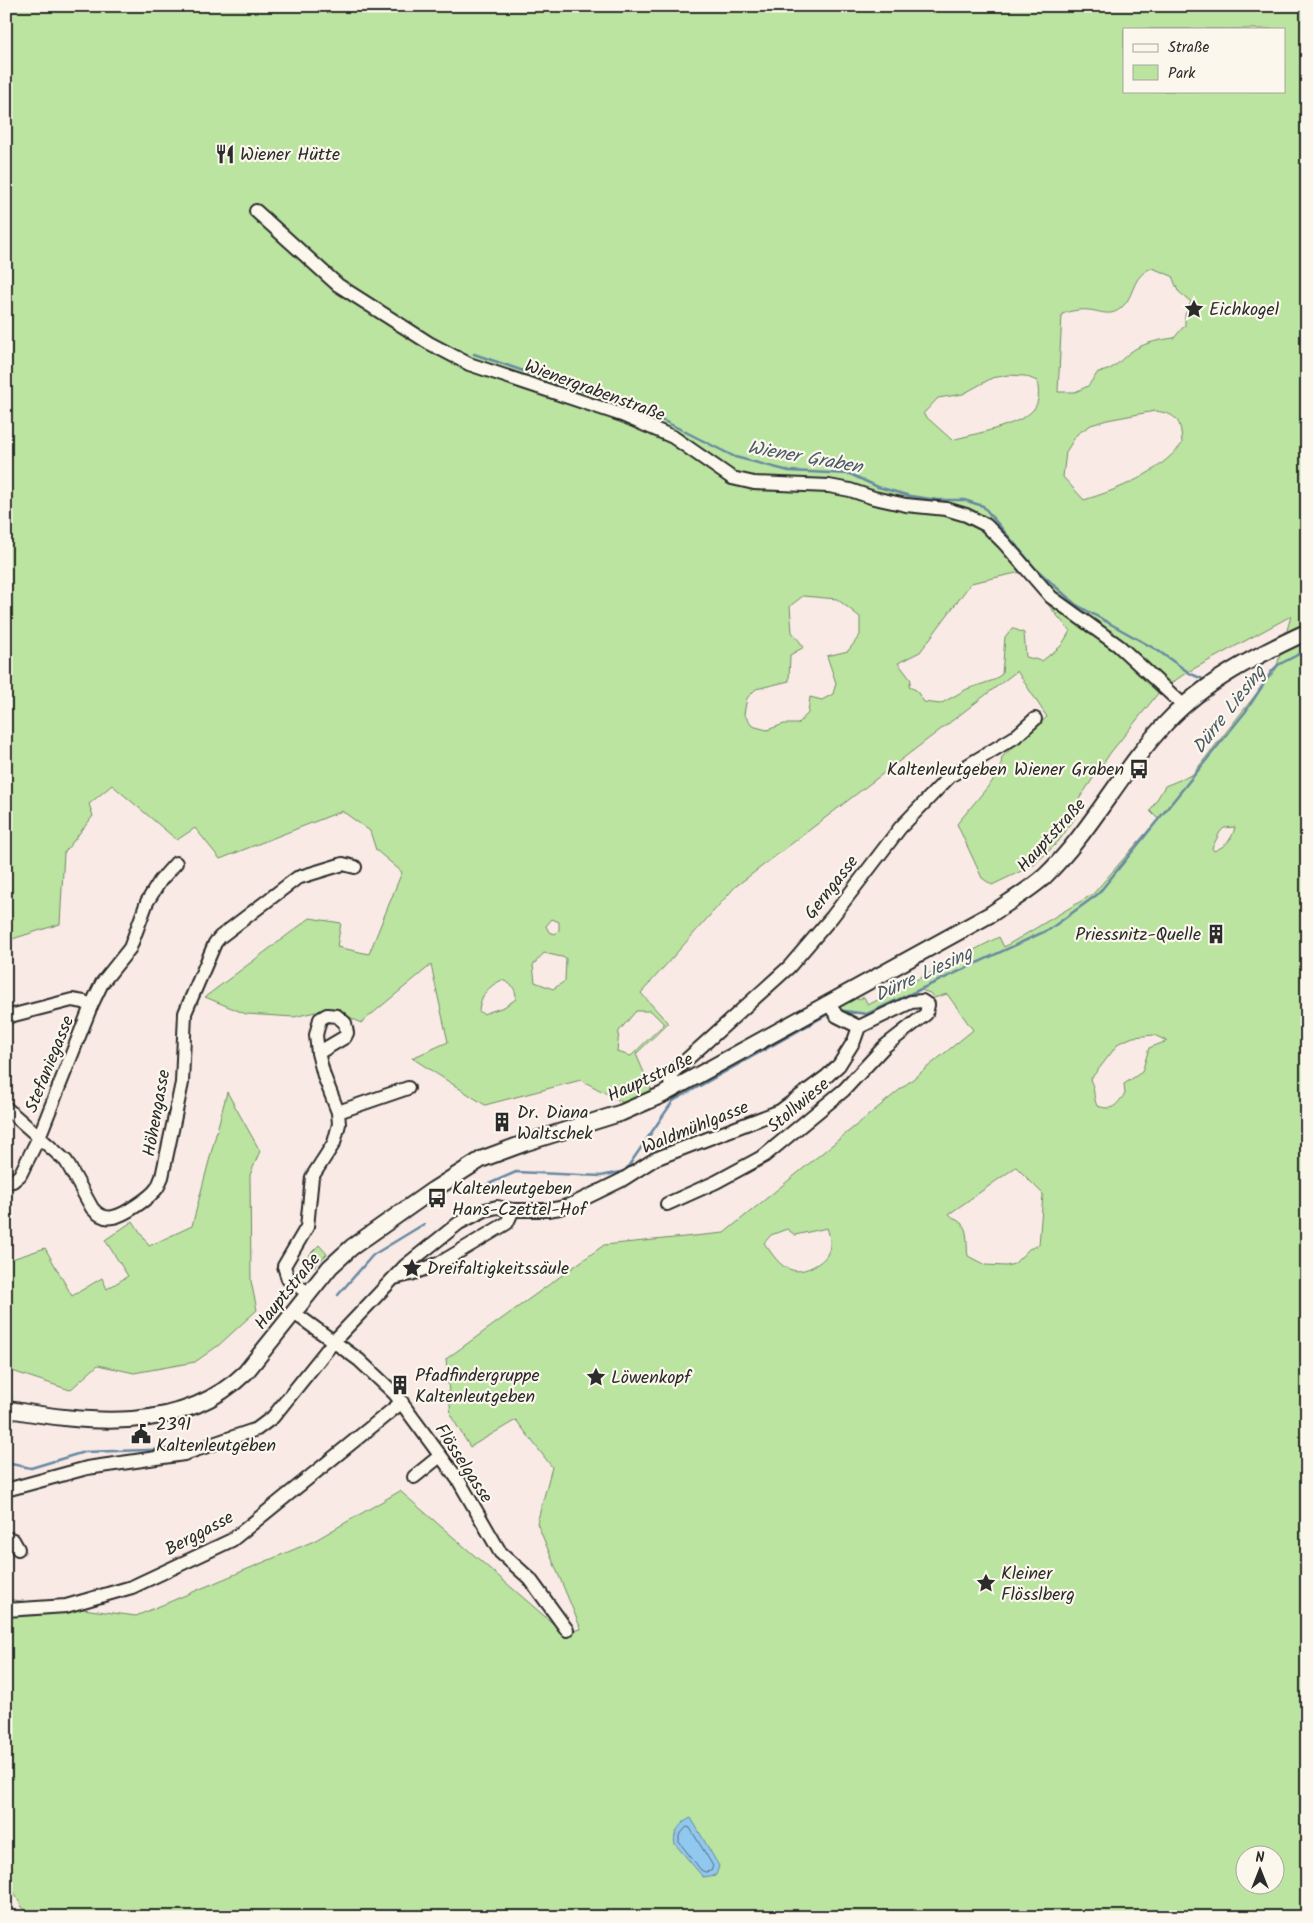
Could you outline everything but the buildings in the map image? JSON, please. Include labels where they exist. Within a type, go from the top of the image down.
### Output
[{"type":"main road","name":"Hauptstraße","points":[[6,1409],[56,1417],[101,1421],[154,1417],[200,1403],[234,1383],[246,1372],[330,1267],[352,1247],[433,1190],[482,1159],[525,1143],[621,1114],[674,1090],[832,1009],[991,914],[1044,877],[1079,838],[1154,736],[1184,706],[1213,684],[1254,658],[1307,632]]},
{"type":"street","name":"Wienergrabenstraße","points":[[256,211],[338,285],[429,343],[469,364],[622,415],[673,437],[732,478],[754,483],[829,486],[906,505],[946,509],[966,515],[986,525],[1051,597],[1118,646],[1184,706]]},
{"type":"street","name":"Gerngasse","points":[[674,1090],[670,1082],[673,1072],[789,967],[832,917],[900,828],[950,776],[1015,737],[1035,719]]},
{"type":"street","name":"Stefaniegasse","points":[[6,1182],[13,1181],[20,1175],[39,1137],[102,983],[130,948],[147,902],[160,881],[176,863]]},
{"type":"street","name":"Höhengasse","points":[[6,1108],[66,1161],[92,1208],[100,1216],[111,1218],[119,1216],[153,1192],[162,1177],[182,1083],[185,1013],[212,947],[220,937],[297,878],[343,864],[354,867]]},
{"type":"street","name":"Stefaniegasse","points":[[6,1017],[72,1000],[84,1002],[91,1006]]},
{"type":"street","name":"Stollwiese","points":[[668,1204],[716,1182],[764,1156],[844,1090],[885,1046],[926,1014],[928,1005],[922,1001],[910,1002],[859,1027]]},
{"type":"street","points":[[832,1009],[859,1027]]},
{"type":"street","name":"Waldmühlgasse","points":[[6,1490],[87,1468],[184,1454],[257,1429],[273,1416],[334,1341],[394,1278],[428,1246],[459,1223],[485,1210],[497,1207],[513,1210],[548,1210],[575,1203],[622,1180],[655,1159],[780,1111],[839,1065],[854,1041],[859,1027]]},
{"type":"street","points":[[308,1293],[288,1279],[284,1266],[309,1221],[312,1177],[334,1143],[339,1124],[338,1112],[324,1076],[318,1053]]},
{"type":"street","points":[[338,1112],[408,1088]]},
{"type":"street","points":[[394,1278],[440,1263],[507,1223],[513,1210]]},
{"type":"street","name":"Flösselgasse","points":[[293,1312],[370,1369],[402,1402],[460,1481],[500,1552],[530,1579],[567,1630]]},
{"type":"street","name":"Berggasse","points":[[6,1610],[66,1606],[132,1587],[232,1540],[402,1402]]},
{"type":"street","points":[[414,1477],[440,1456]]},
{"type":"street","points":[[6,1538],[13,1540],[18,1549]]},
{"type":"green space","points":[[6,6],[1307,6],[1307,1917],[34,1917],[22,1907],[12,1889],[6,1886],[6,1599],[136,1616],[314,1541],[400,1491],[564,1633],[581,1629],[537,1523],[552,1467],[516,1420],[470,1447],[451,1416],[446,1359],[604,1245],[724,1233],[973,1030],[947,994],[934,998],[930,993],[921,990],[871,1014],[839,1013],[834,1006],[855,995],[858,1000],[864,997],[868,1005],[999,937],[1004,947],[1093,894],[1158,819],[1150,811],[1165,786],[1192,775],[1276,669],[1291,616],[1186,673],[1160,691],[1111,752],[1079,799],[1085,804],[1058,842],[1034,865],[992,885],[982,878],[957,824],[1000,772],[1002,757],[1047,717],[1017,671],[735,887],[641,993],[668,1023],[636,1054],[652,1091],[624,1103],[581,1080],[485,1105],[412,1058],[448,1042],[431,965],[361,1023],[332,1008],[294,1017],[246,1014],[205,997],[310,918],[341,923],[337,947],[369,954],[402,872],[376,850],[370,831],[342,811],[220,859],[195,828],[177,840],[112,785],[89,804],[93,816],[64,853],[60,924],[6,941]],"holes":[[[1152,268],[1172,276],[1178,291],[1191,302],[1185,315],[1185,325],[1174,338],[1154,342],[1135,349],[1114,367],[1098,372],[1088,386],[1075,392],[1058,392],[1062,314],[1082,310],[1106,313],[1118,310],[1126,302],[1140,276]],[[1009,375],[1025,376],[1037,381],[1037,404],[1026,416],[1017,421],[995,429],[952,440],[923,414],[938,398],[963,394],[992,378]],[[1155,411],[1163,412],[1177,420],[1181,430],[1182,444],[1161,464],[1137,479],[1111,491],[1084,500],[1063,477],[1066,452],[1077,434],[1091,425]],[[1021,572],[1070,631],[1061,646],[1042,661],[1026,657],[1024,633],[1012,628],[1005,637],[1002,674],[994,680],[967,689],[940,704],[924,702],[916,690],[909,687],[911,680],[898,663],[920,652],[971,583]],[[803,596],[837,599],[860,617],[860,635],[848,651],[827,656],[836,683],[833,694],[822,700],[810,697],[808,713],[798,724],[784,724],[767,730],[752,726],[744,714],[747,698],[756,689],[789,681],[790,655],[804,647],[792,632],[790,606]],[[1235,827],[1232,836],[1225,845],[1214,851],[1212,848],[1224,828]],[[552,919],[559,922],[559,930],[555,934],[549,932],[546,926]],[[544,953],[566,958],[565,981],[553,989],[535,982],[533,965]],[[502,980],[512,986],[516,999],[504,1007],[483,1014],[479,1011],[483,996],[489,988]],[[636,1011],[651,1011],[664,1024],[631,1056],[617,1052],[619,1031]],[[1154,1035],[1167,1041],[1149,1048],[1142,1072],[1124,1084],[1125,1094],[1119,1102],[1111,1108],[1097,1106],[1090,1080],[1119,1043],[1133,1037]],[[1016,1167],[1043,1194],[1039,1245],[1029,1249],[1014,1264],[1006,1266],[985,1265],[968,1256],[964,1227],[949,1214]],[[827,1228],[830,1241],[829,1252],[818,1264],[805,1270],[794,1271],[787,1268],[780,1263],[764,1243],[771,1235],[787,1229],[795,1235]]]},
{"type":"green space","points":[[227,1092],[260,1151],[250,1175],[251,1281],[257,1310],[219,1345],[195,1362],[134,1373],[98,1365],[70,1390],[6,1369],[6,1261],[45,1248],[72,1296],[102,1278],[107,1289],[128,1276],[105,1240],[133,1221],[149,1246],[192,1226]]},
{"type":"green space","points":[[319,1245],[327,1254],[314,1267],[305,1259]]},
{"type":"water","points":[[691,1818],[719,1866],[716,1875],[703,1877],[675,1844],[674,1840],[678,1828]]},
{"type":"waterway","name":"Wiener Graben","points":[[474,354],[632,408],[664,421],[735,457],[789,471],[850,474],[878,487],[910,496],[937,500],[964,500],[983,506],[1035,568],[1075,604],[1157,650],[1191,674],[1205,680]]},
{"type":"waterway","name":"Dürre Liesing","points":[[837,1010],[867,1014],[1050,929],[1098,894],[1246,711],[1272,671],[1278,665],[1307,650]]},
{"type":"waterway","name":"Dürre Liesing","points":[[482,1187],[516,1172],[601,1176],[625,1171],[673,1101],[830,1013]]},
{"type":"waterway","name":"Dürre Liesing","points":[[338,1295],[373,1255],[424,1224]]},
{"type":"waterway","name":"Dürre Liesing","points":[[6,1463],[31,1468],[84,1452],[179,1449]]},
{"type":"place","name":"Wiener Hütte","points":[[225,154]]},
{"type":"place","name":"Eichkogel","points":[[1194,309]]},
{"type":"place","name":"Kaltenleutgeben Wiener Graben","points":[[1139,769]]},
{"type":"place","name":"Priessnitz-Quelle","points":[[1216,934]]},
{"type":"place","name":"Dr. Diana Waltschek","points":[[502,1122]]},
{"type":"place","name":"Kaltenleutgeben Hans-Czettel-Hof","points":[[437,1198]]},
{"type":"place","name":"Dreifaltigkeitssäule","points":[[412,1268]]},
{"type":"place","name":"Löwenkopf","points":[[596,1377]]},
{"type":"place","name":"Pfadfindergruppe Kaltenleutgeben","points":[[400,1385]]},
{"type":"place","name":"2391 Kaltenleutgeben","points":[[141,1434]]},
{"type":"place","name":"Kleiner Flösslberg","points":[[986,1583]]}]
